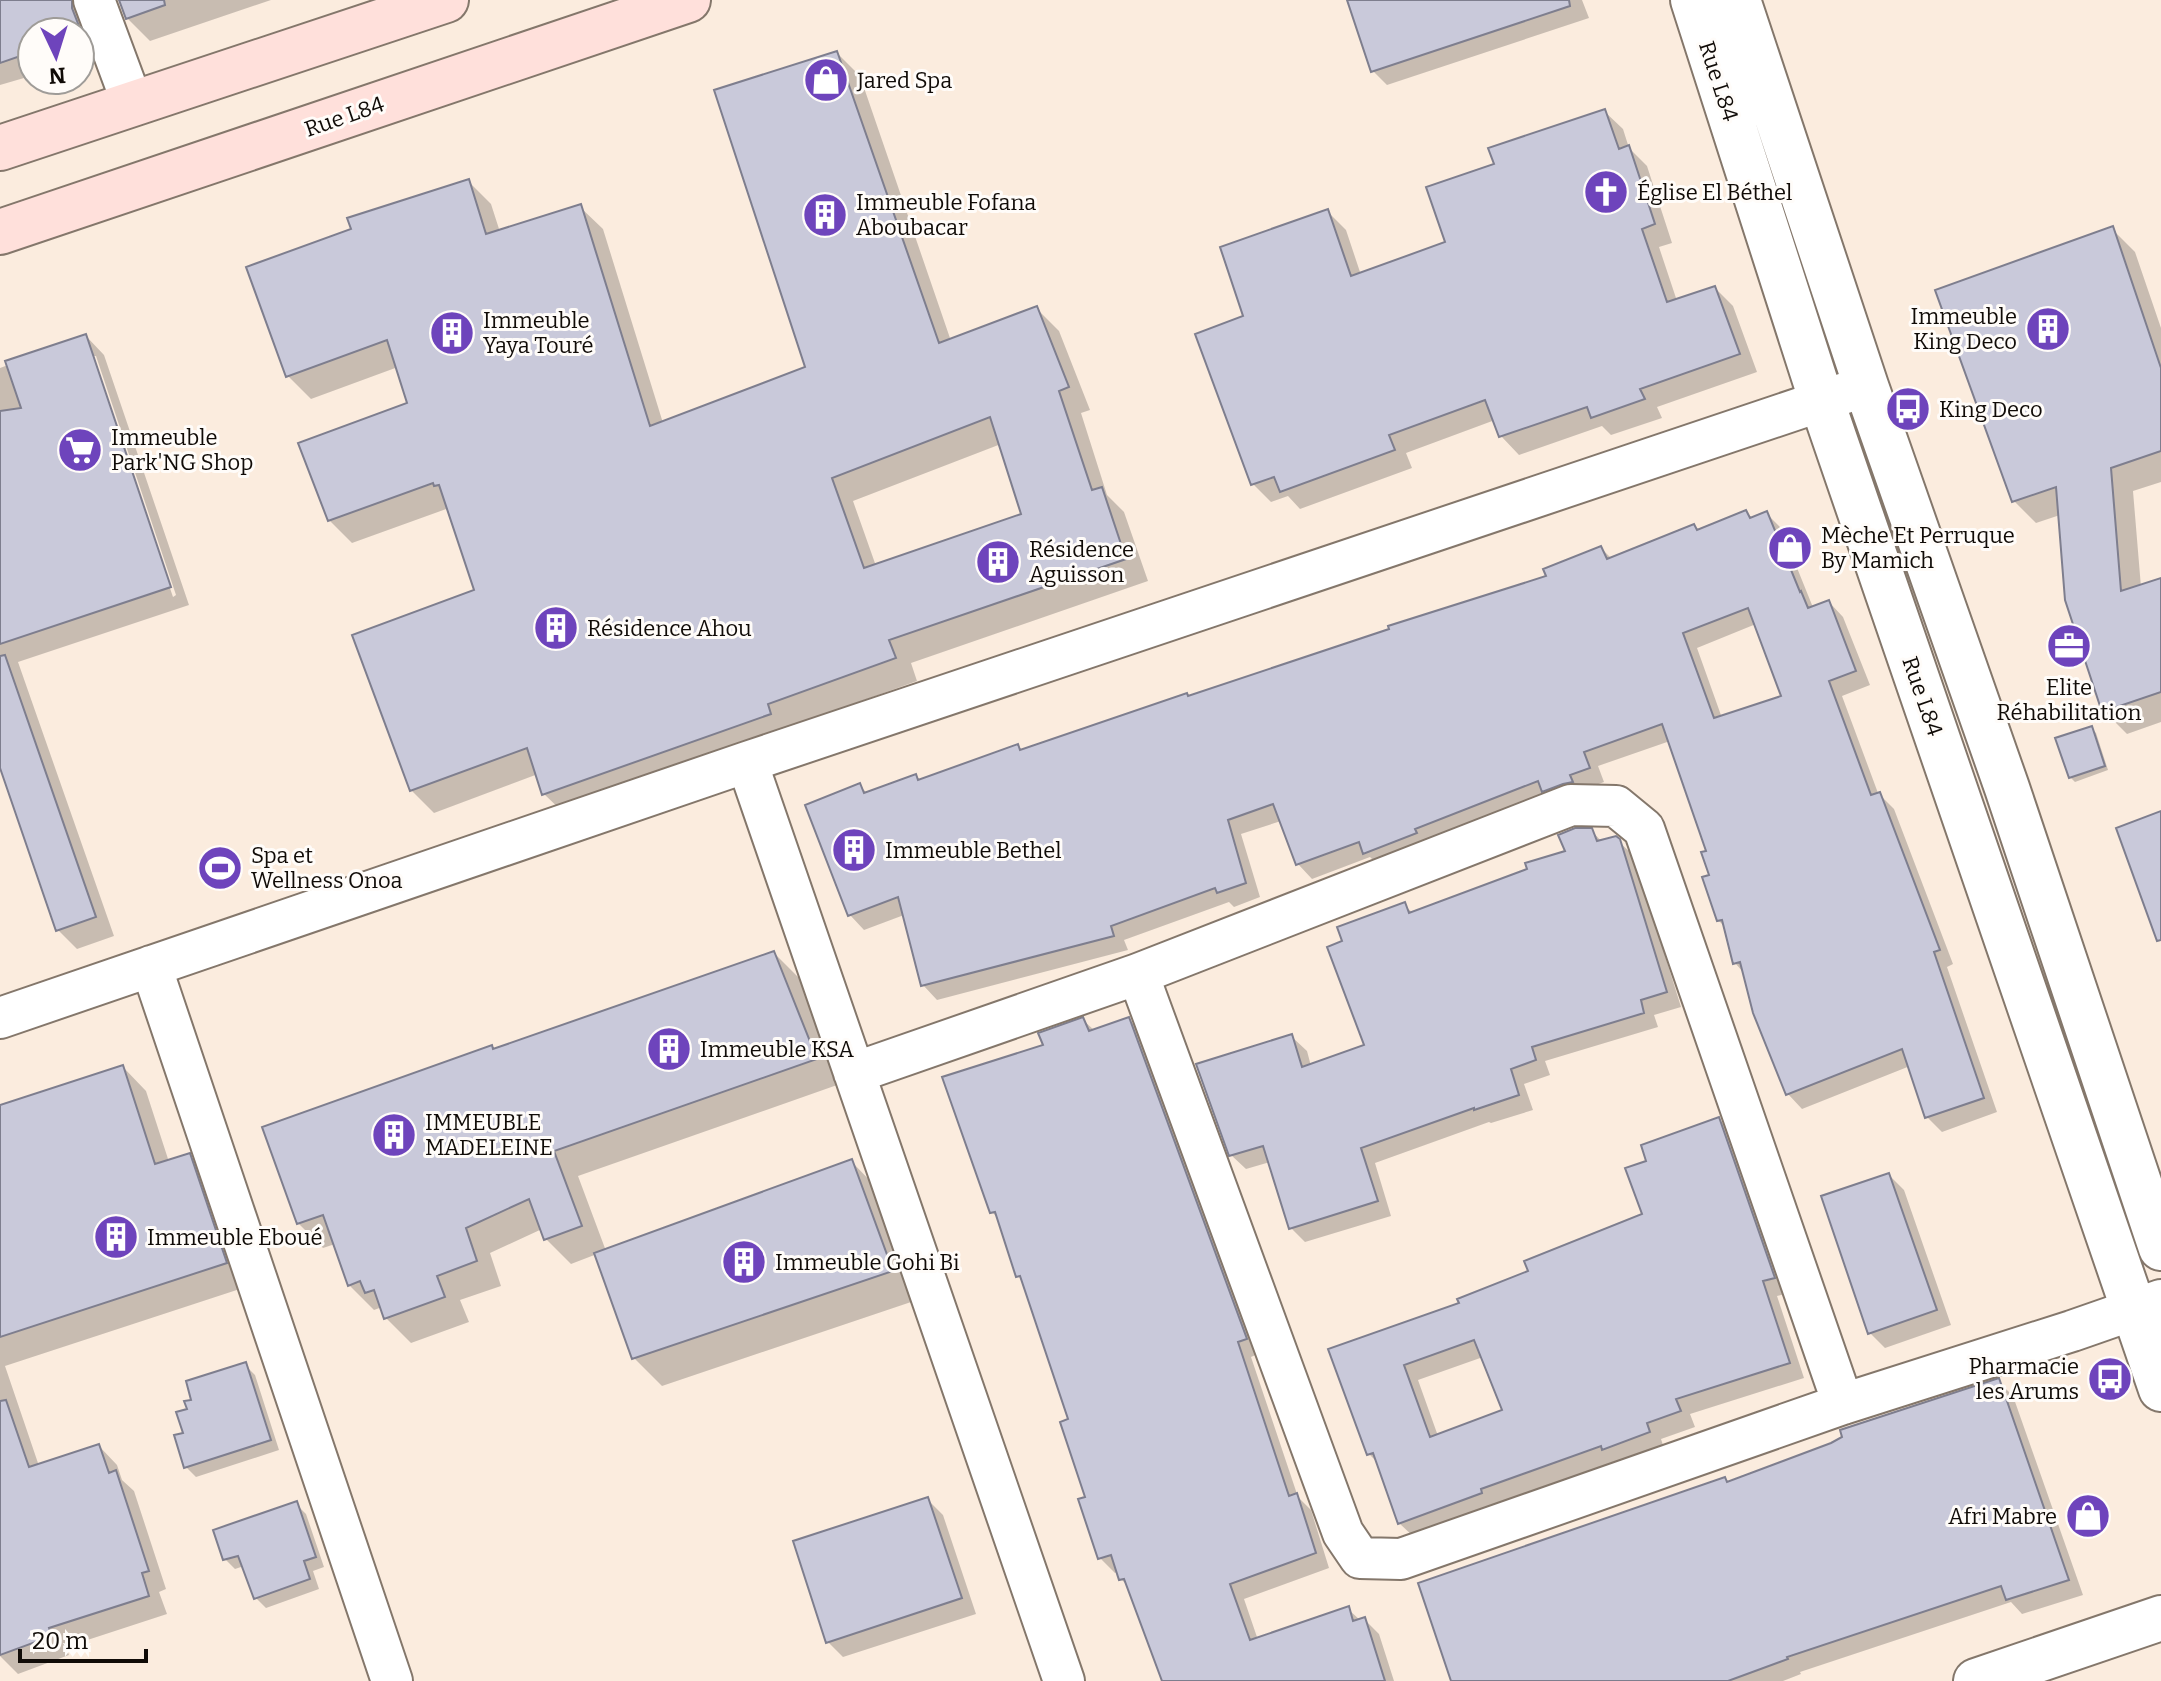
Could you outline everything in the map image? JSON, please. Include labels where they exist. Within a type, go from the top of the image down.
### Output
[{"type":"main road","points":[[0,148],[446,0]]},
{"type":"main road","name":"Rue L84","points":[[0,232],[688,0]]},
{"type":"street","points":[[94,0],[133,105]]},
{"type":"street","name":"Rue L84","points":[[1693,0],[1822,402],[2148,1305],[2161,1389]]},
{"type":"street","name":"Rue L84","points":[[1738,0],[1866,386],[2007,788],[2161,1248]]},
{"type":"street","points":[[0,1018],[747,762],[1866,386]]},
{"type":"street","points":[[747,762],[1064,1681]]},
{"type":"street","points":[[854,1073],[1138,974],[1571,805],[1616,806],[1644,829],[1843,1404]]},
{"type":"street","points":[[151,966],[392,1681]]},
{"type":"street","points":[[1138,974],[1343,1533],[1360,1558],[1401,1559],[1843,1404],[2148,1305]]},
{"type":"street","points":[[1976,1681],[2161,1618]]},
{"type":"building","points":[[0,0],[72,0],[75,16],[16,16],[16,58],[0,63]]},
{"type":"building","points":[[119,0],[164,0],[165,5],[126,19]]},
{"type":"building","points":[[1347,0],[1569,0],[1570,6],[1371,72]]},
{"type":"building","points":[[837,51],[939,343],[1037,306],[1069,387],[1059,391],[1092,490],[1102,487],[1126,559],[889,640],[896,658],[768,704],[771,714],[542,795],[527,748],[410,791],[352,635],[474,590],[439,485],[434,486],[433,483],[328,521],[298,443],[407,403],[387,340],[286,377],[246,267],[351,229],[347,218],[469,179],[486,234],[581,204],[650,426],[805,367],[714,90]],"holes":[[[990,417],[1021,514],[864,568],[832,478]]]},
{"type":"building","points":[[1605,109],[1619,149],[1629,145],[1655,224],[1642,229],[1667,302],[1715,286],[1740,354],[1640,389],[1645,399],[1591,418],[1587,407],[1499,437],[1485,400],[1389,435],[1395,450],[1280,492],[1274,477],[1251,485],[1195,334],[1243,316],[1220,247],[1328,209],[1351,276],[1445,242],[1426,187],[1494,164],[1488,148]]},
{"type":"building","name":"Immeuble King Deco","points":[[2113,226],[2161,368],[2161,451],[2111,468],[2121,591],[2161,578],[2161,692],[2102,712],[2065,600],[2056,487],[2012,502],[1935,290]]},
{"type":"building","name":"Immeuble Park'NG Shop","points":[[86,334],[171,587],[0,644],[0,411],[21,408],[5,361]]},
{"type":"building","points":[[1746,510],[1750,518],[1767,511],[1808,608],[1829,600],[1856,671],[1829,681],[1871,795],[1880,792],[1940,950],[1934,952],[1984,1098],[1925,1118],[1902,1049],[1786,1095],[1753,1013],[1740,962],[1733,964],[1722,920],[1717,921],[1702,877],[1709,875],[1701,852],[1706,851],[1662,724],[1584,752],[1590,768],[1570,775],[1573,782],[1542,792],[1538,781],[1415,829],[1417,833],[1363,854],[1359,842],[1296,865],[1273,804],[1228,820],[1246,883],[1217,893],[1215,888],[1111,926],[1114,936],[921,986],[898,897],[848,916],[805,805],[860,783],[864,793],[916,774],[918,780],[1018,744],[1020,750],[1187,693],[1188,696],[1389,629],[1388,626],[1546,576],[1543,569],[1601,546],[1607,559],[1694,524],[1697,530]],"holes":[[[1748,608],[1781,696],[1714,718],[1683,633]]]},
{"type":"building","points":[[5,655],[96,917],[56,931],[0,768],[0,656]]},
{"type":"building","points":[[2092,726],[2105,766],[2069,778],[2055,738]]},
{"type":"building","points":[[2161,811],[2161,940],[2157,941],[2116,828]]},
{"type":"building","points":[[1575,828],[1592,828],[1597,841],[1616,836],[1620,839],[1667,992],[1641,1000],[1644,1013],[1532,1047],[1536,1060],[1511,1069],[1519,1095],[1361,1148],[1378,1201],[1289,1229],[1263,1146],[1229,1156],[1196,1064],[1292,1034],[1302,1067],[1364,1045],[1327,947],[1342,941],[1337,927],[1405,902],[1409,913],[1527,869],[1525,863],[1565,851],[1558,835]]},
{"type":"building","points":[[774,951],[817,1059],[554,1151],[582,1226],[544,1240],[529,1199],[466,1228],[477,1261],[437,1276],[445,1297],[384,1319],[374,1290],[365,1293],[360,1281],[348,1286],[323,1215],[297,1224],[262,1127],[492,1045],[493,1049]]},
{"type":"building","points":[[1083,1017],[1089,1031],[1129,1017],[1247,1339],[1238,1342],[1289,1496],[1297,1493],[1316,1553],[1230,1584],[1250,1640],[1349,1606],[1353,1621],[1365,1617],[1385,1681],[1162,1681],[1124,1579],[1119,1580],[1111,1555],[1098,1559],[1078,1499],[1085,1497],[1060,1422],[1068,1419],[1020,1276],[1016,1277],[995,1212],[990,1213],[942,1077],[1043,1045],[1038,1033]]},
{"type":"building","name":"Immeuble Eboué","points":[[123,1065],[155,1164],[190,1153],[227,1263],[0,1337],[0,1105]]},
{"type":"building","points":[[1719,1117],[1775,1278],[1763,1281],[1790,1363],[1676,1399],[1681,1411],[1647,1423],[1650,1432],[1481,1489],[1482,1493],[1398,1524],[1373,1453],[1367,1455],[1328,1349],[1459,1303],[1457,1299],[1528,1271],[1524,1261],[1642,1214],[1625,1168],[1646,1161],[1641,1145]],"holes":[[[1474,1340],[1502,1410],[1430,1437],[1404,1365]]]},
{"type":"building","name":"Immeuble Gohi Bi","points":[[852,1159],[893,1271],[632,1359],[594,1253]]},
{"type":"building","points":[[1889,1173],[1937,1310],[1868,1334],[1821,1196]]},
{"type":"building","points":[[246,1362],[271,1440],[184,1468],[174,1435],[183,1433],[176,1412],[187,1409],[184,1401],[191,1400],[186,1381]]},
{"type":"building","points":[[1999,1378],[2069,1580],[2006,1600],[2001,1586],[1787,1657],[1728,1681],[1451,1681],[1418,1583],[1725,1477],[1727,1482],[1831,1443],[1842,1437],[1840,1430]]},
{"type":"building","points":[[6,1400],[29,1467],[99,1444],[109,1473],[116,1470],[149,1571],[142,1573],[149,1596],[49,1628],[52,1636],[0,1655],[0,1401]]},
{"type":"building","points":[[928,1497],[962,1598],[826,1643],[793,1541]]},
{"type":"building","points":[[297,1501],[316,1557],[304,1561],[310,1579],[254,1599],[238,1556],[223,1560],[213,1530]]},
{"type":"place","name":"Jared Spa","points":[[826,80]]},
{"type":"place","name":"Église El Béthel","points":[[1606,192]]},
{"type":"place","name":"Immeuble Fofana Aboubacar","points":[[825,215]]},
{"type":"place","name":"Immeuble King Deco","points":[[2048,329]]},
{"type":"place","name":"Immeuble Yaya Touré","points":[[452,333]]},
{"type":"place","name":"King Deco","points":[[1908,409]]},
{"type":"place","name":"Immeuble Park'NG Shop","points":[[80,450]]},
{"type":"place","name":"Mèche Et Perruque By Mamich","points":[[1790,548]]},
{"type":"place","name":"Résidence Aguisson","points":[[998,562]]},
{"type":"place","name":"Résidence Ahou","points":[[556,628]]},
{"type":"place","name":"Elite Réhabilitation","points":[[2069,646]]},
{"type":"place","name":"Immeuble Bethel","points":[[854,850]]},
{"type":"place","name":"Spa et Wellness Onoa","points":[[220,868]]},
{"type":"place","name":"Immeuble KSA","points":[[669,1049]]},
{"type":"place","name":"IMMEUBLE MADELEINE","points":[[394,1135]]},
{"type":"place","name":"Immeuble Eboué","points":[[116,1237]]},
{"type":"place","name":"Immeuble Gohi Bi","points":[[744,1262]]},
{"type":"place","name":"Pharmacie les Arums","points":[[2110,1379]]},
{"type":"place","name":"Afri Mabre","points":[[2088,1516]]}]
